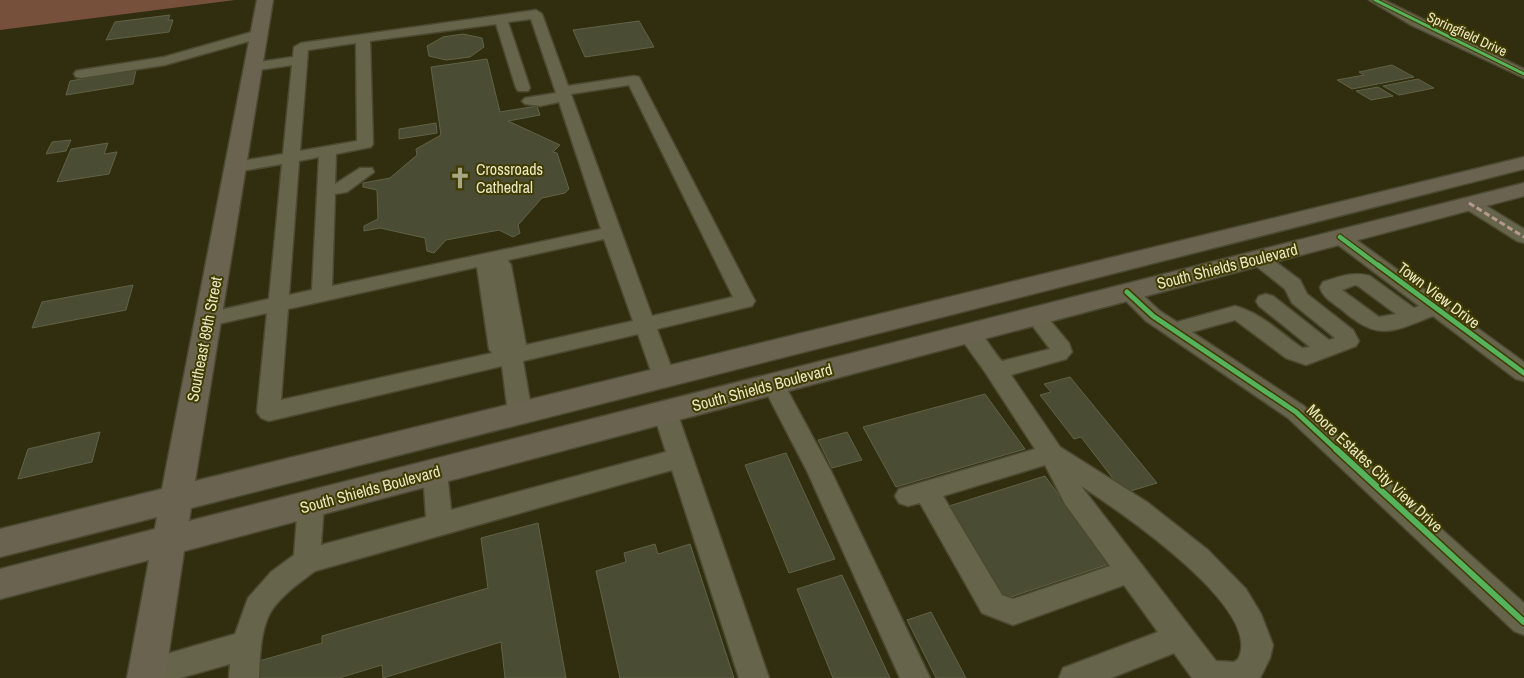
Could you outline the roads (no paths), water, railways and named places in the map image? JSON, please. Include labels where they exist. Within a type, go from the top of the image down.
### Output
[{"type":"main road","name":"Southeast 89th Street","points":[[147,676],[176,499],[265,0]]},
{"type":"main road","name":"South Shields Boulevard","points":[[0,543],[1524,163]]},
{"type":"main road","name":"South Shields Boulevard","points":[[0,584],[1524,189]]},
{"type":"main road","points":[[1254,230],[1282,252]]},
{"type":"main road","points":[[664,378],[665,412]]},
{"type":"street","name":"Springfield Drive","points":[[1375,0],[1524,74]]},
{"type":"street","points":[[501,19],[527,94],[540,102],[564,94],[634,80],[745,301],[646,324],[511,357],[269,412],[301,47],[536,14],[564,94],[612,232],[646,324],[664,378]]},
{"type":"street","points":[[81,74],[165,61],[259,34]]},
{"type":"street","points":[[236,167],[365,144],[363,38]]},
{"type":"street","points":[[253,67],[300,60]]},
{"type":"street","points":[[322,295],[328,151]]},
{"type":"street","points":[[326,191],[341,188],[366,172]]},
{"type":"street","points":[[1469,203],[1524,237]]},
{"type":"street","points":[[209,319],[612,232]]},
{"type":"street","name":"Town View Drive","points":[[1340,237],[1524,373]]},
{"type":"street","points":[[492,258],[501,266],[516,347],[511,357],[520,413]]},
{"type":"street","points":[[1175,330],[1234,314],[1245,316],[1294,353],[1306,356],[1348,341],[1346,335],[1299,298],[1293,285],[1258,258]]},
{"type":"street","name":"Moore Estates City View Drive","points":[[1128,292],[1153,316],[1296,412],[1524,622]]},
{"type":"street","points":[[1266,301],[1326,349]]},
{"type":"street","points":[[1412,316],[1435,308]]},
{"type":"street","points":[[992,366],[998,369],[1005,369],[1061,352],[1061,348],[1035,316]]},
{"type":"street","points":[[968,333],[1051,454],[1074,497],[1209,676],[1236,676],[1249,669],[1255,658],[1258,645],[1252,623],[1236,598],[1198,558],[1138,510],[1051,454],[917,493],[992,604],[1013,612],[1130,572]]},
{"type":"street","points":[[774,384],[819,471],[915,678]]},
{"type":"street","points":[[665,412],[754,678]]},
{"type":"street","points":[[244,678],[246,646],[258,607],[281,581],[308,561],[680,458]]},
{"type":"street","points":[[435,472],[439,524]]},
{"type":"street","points":[[308,561],[311,504]]},
{"type":"street","points":[[1074,678],[1180,638]]},
{"type":"street","points":[[147,676],[246,646]]},
{"type":"place","name":"Crossroads Cathedral","points":[[460,178]]}]
